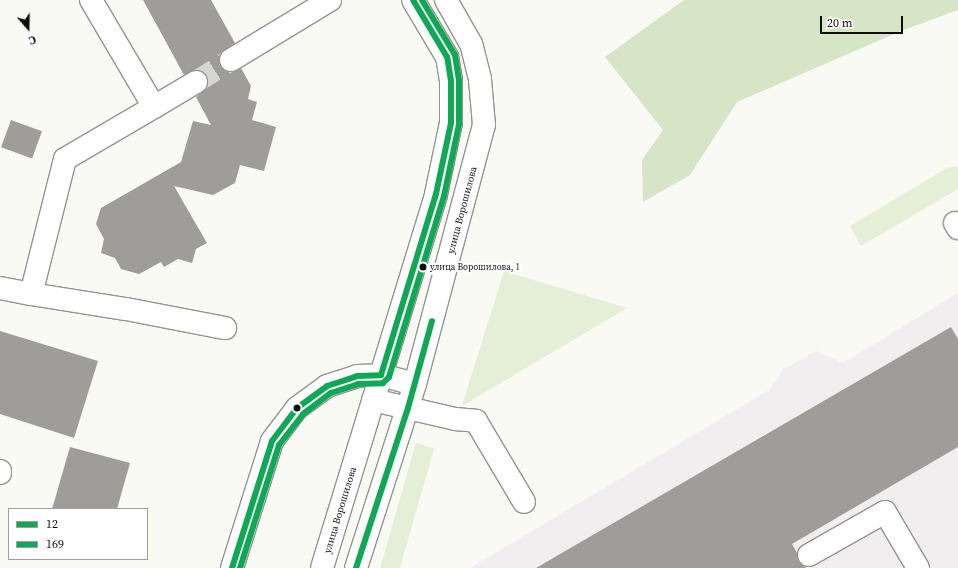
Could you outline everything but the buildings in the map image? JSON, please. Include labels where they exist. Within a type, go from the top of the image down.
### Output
[{"type":"street","points":[[91,0],[154,107]]},
{"type":"street","points":[[231,60],[330,0]]},
{"type":"street","name":"улица Ворошилова","points":[[322,568],[436,194],[451,123],[451,81],[447,57],[413,0]]},
{"type":"street","name":"улица Ворошилова","points":[[356,568],[415,384],[484,125],[480,79],[471,44],[446,0]]},
{"type":"street","points":[[31,294],[65,159],[196,82]]},
{"type":"street","points":[[0,288],[126,309],[226,328]]},
{"type":"street","points":[[232,568],[272,441],[297,408],[327,386],[357,376],[381,375],[415,384]]},
{"type":"street","points":[[373,400],[455,419],[476,421],[524,502]]},
{"type":"street","points":[[809,555],[885,512],[918,568]]},
{"type":"shaded area","points":[[958,293],[958,568],[470,568],[769,390],[783,369],[817,351],[843,363]]},
{"type":"green space","points":[[684,0],[958,0],[958,10],[901,31],[737,102],[690,175],[643,202],[642,160],[663,130],[605,57]]},
{"type":"green space","points":[[958,166],[958,189],[861,246],[850,226],[947,168]]},
{"type":"green space","points":[[504,271],[627,308],[462,406]]},
{"type":"green space","points":[[416,443],[434,448],[400,568],[380,568]]},
{"type":"tunnel","points":[[196,82],[231,60]]},
{"type":"transit line","name":"12","points":[[232,568],[272,441],[297,408],[327,386],[357,376],[381,375],[436,194],[451,123],[451,81],[447,57],[413,0]]},
{"type":"transit line","name":"169","points":[[240,568],[279,445],[303,414],[331,393],[358,384],[383,383],[389,377],[444,196],[459,124],[459,80],[455,55],[422,0]]},
{"type":"transit line","name":"12","points":[[356,568],[408,408],[432,321]]},
{"type":"place","name":"улица Ворошилова, 1","points":[[423,267]]}]
